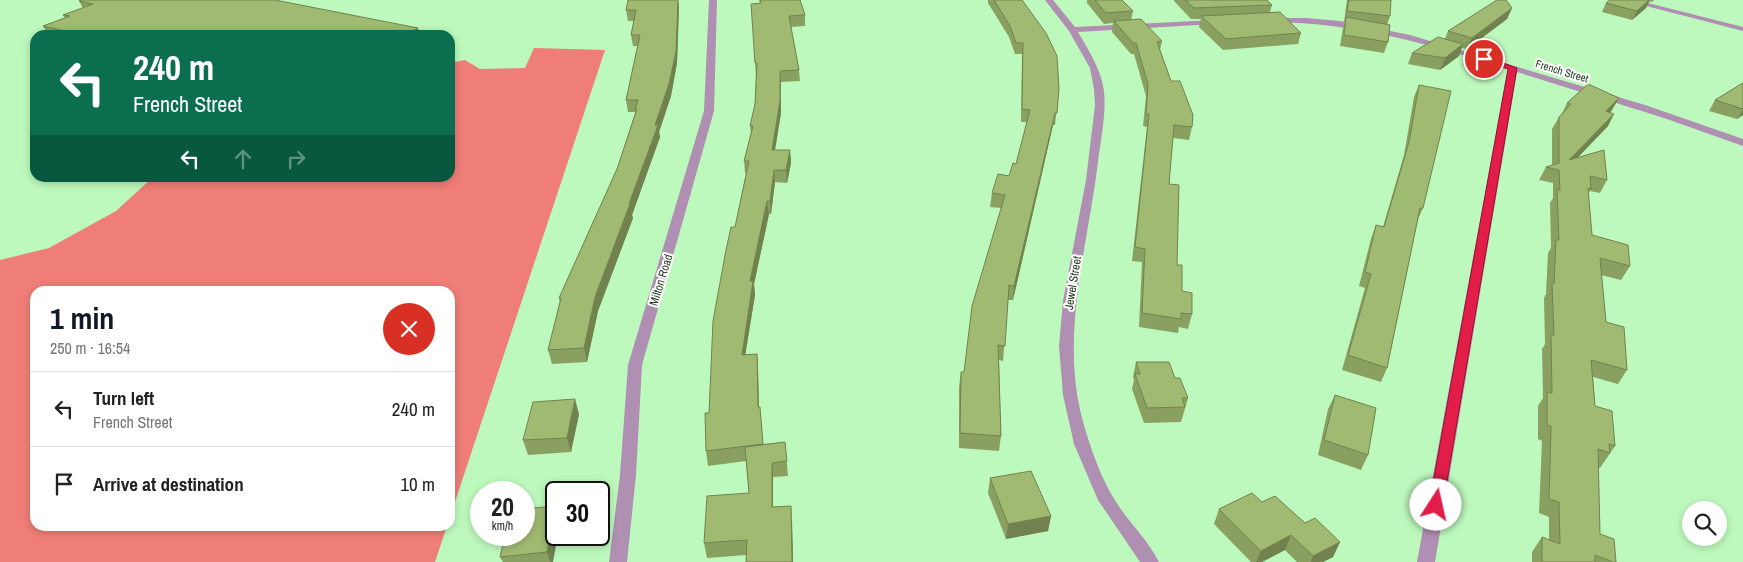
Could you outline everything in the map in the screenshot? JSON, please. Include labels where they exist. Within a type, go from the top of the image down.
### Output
[{"type":"street","name":"Milton Road","points":[[618,562],[628,475],[635,366],[709,111],[713,0]]},
{"type":"street","name":"Jewel Street","points":[[1049,0],[1073,30],[1094,68],[1099,89],[1100,105],[1091,180],[1069,301],[1066,346],[1070,395],[1082,444],[1106,500],[1150,562]]},
{"type":"street","points":[[1627,0],[1743,29]]},
{"type":"street","name":"French Street","points":[[1260,20],[1299,20],[1369,28],[1408,36],[1652,111],[1743,143]]},
{"type":"street","points":[[1073,30],[1221,22]]},
{"type":"street","points":[[1426,562],[1513,68]]},
{"type":"shaded area","points":[[534,48],[605,50],[455,502],[455,286],[30,286],[30,531],[445,531],[435,562],[0,562],[0,260],[49,248],[116,211],[148,182],[455,182],[455,62],[465,60],[480,69],[525,68]]},
{"type":"building","points":[[275,0],[418,28],[414,30],[60,30],[43,26],[70,16],[63,15],[93,4],[79,1]]},
{"type":"building","points":[[628,0],[678,0],[676,51],[669,84],[655,125],[658,125],[595,297],[584,348],[548,350],[561,298],[559,298],[617,169],[637,109],[635,109],[638,100],[626,100],[640,35],[631,35],[636,10],[626,10]]},
{"type":"building","points":[[760,0],[800,0],[805,15],[789,16],[799,70],[780,71],[780,101],[772,150],[790,150],[786,170],[774,170],[770,201],[767,201],[750,281],[753,281],[742,355],[757,354],[758,407],[760,407],[763,444],[706,451],[705,413],[709,413],[713,321],[731,227],[735,227],[749,161],[744,161],[753,126],[750,126],[755,104],[757,63],[755,63],[751,4],[761,3]]},
{"type":"building","points":[[994,0],[1022,0],[1046,33],[1057,56],[1059,89],[1057,113],[1055,113],[1014,286],[1009,285],[1005,346],[998,345],[1001,436],[960,433],[961,372],[964,372],[972,306],[1005,195],[992,193],[998,174],[1009,176],[1013,163],[1016,164],[1030,110],[1022,109],[1023,43],[1016,43],[1010,26]]},
{"type":"building","points":[[1095,0],[1122,0],[1133,11],[1106,13]]},
{"type":"building","points":[[1185,0],[1267,0],[1272,5],[1194,8]]},
{"type":"building","points":[[1349,0],[1391,0],[1390,16],[1347,11]]},
{"type":"building","points":[[1497,0],[1506,0],[1512,8],[1472,38],[1448,31]]},
{"type":"building","points":[[1610,0],[1649,0],[1637,11],[1606,3]]},
{"type":"building","points":[[1280,12],[1301,33],[1226,39],[1201,16]]},
{"type":"building","points":[[1346,17],[1390,25],[1388,42],[1344,35]]},
{"type":"building","points":[[1141,19],[1162,41],[1157,42],[1171,81],[1180,81],[1193,115],[1192,127],[1174,125],[1169,184],[1179,185],[1177,265],[1182,265],[1182,291],[1192,293],[1192,314],[1181,313],[1181,319],[1142,313],[1145,249],[1135,247],[1149,114],[1146,114],[1148,84],[1136,43],[1133,43],[1114,21]]},
{"type":"building","points":[[1438,37],[1463,44],[1445,58],[1412,53]]},
{"type":"building","points":[[1743,83],[1743,109],[1715,100]]},
{"type":"building","points":[[1588,84],[1619,98],[1606,111],[1614,114],[1569,160],[1604,150],[1607,180],[1590,176],[1591,189],[1588,188],[1592,235],[1628,245],[1630,266],[1600,258],[1606,322],[1624,327],[1627,370],[1591,360],[1595,406],[1612,411],[1615,446],[1609,444],[1610,453],[1598,449],[1600,534],[1614,539],[1616,562],[1595,555],[1595,562],[1542,562],[1542,537],[1560,544],[1559,502],[1549,499],[1551,426],[1547,425],[1547,392],[1552,393],[1551,335],[1554,335],[1552,284],[1554,284],[1556,240],[1559,240],[1557,190],[1560,190],[1559,170],[1546,167],[1559,163],[1559,117],[1571,104],[1567,103]]},
{"type":"building","points":[[1419,85],[1451,91],[1423,208],[1420,208],[1387,368],[1348,355],[1371,274],[1365,272],[1376,225],[1384,227],[1409,142]]},
{"type":"building","points":[[1136,362],[1169,362],[1175,378],[1180,378],[1188,398],[1182,398],[1185,407],[1147,408],[1135,374],[1140,374]]},
{"type":"building","points":[[1335,395],[1376,408],[1368,455],[1324,440]]},
{"type":"building","points":[[575,399],[567,438],[523,440],[533,402]]},
{"type":"building","points":[[785,442],[787,461],[772,463],[772,507],[791,506],[792,562],[746,562],[747,540],[704,543],[707,496],[749,493],[745,447]]},
{"type":"building","points":[[1031,471],[1051,516],[1008,524],[990,478]]},
{"type":"building","points":[[1252,493],[1262,502],[1275,496],[1305,523],[1315,518],[1340,542],[1313,556],[1291,535],[1261,551],[1219,509]]},
{"type":"building","points":[[545,507],[545,546],[548,546],[547,552],[500,557],[502,546],[535,546],[535,508]]},
{"type":"route","points":[[1436,505],[1513,68],[1484,59]]}]
